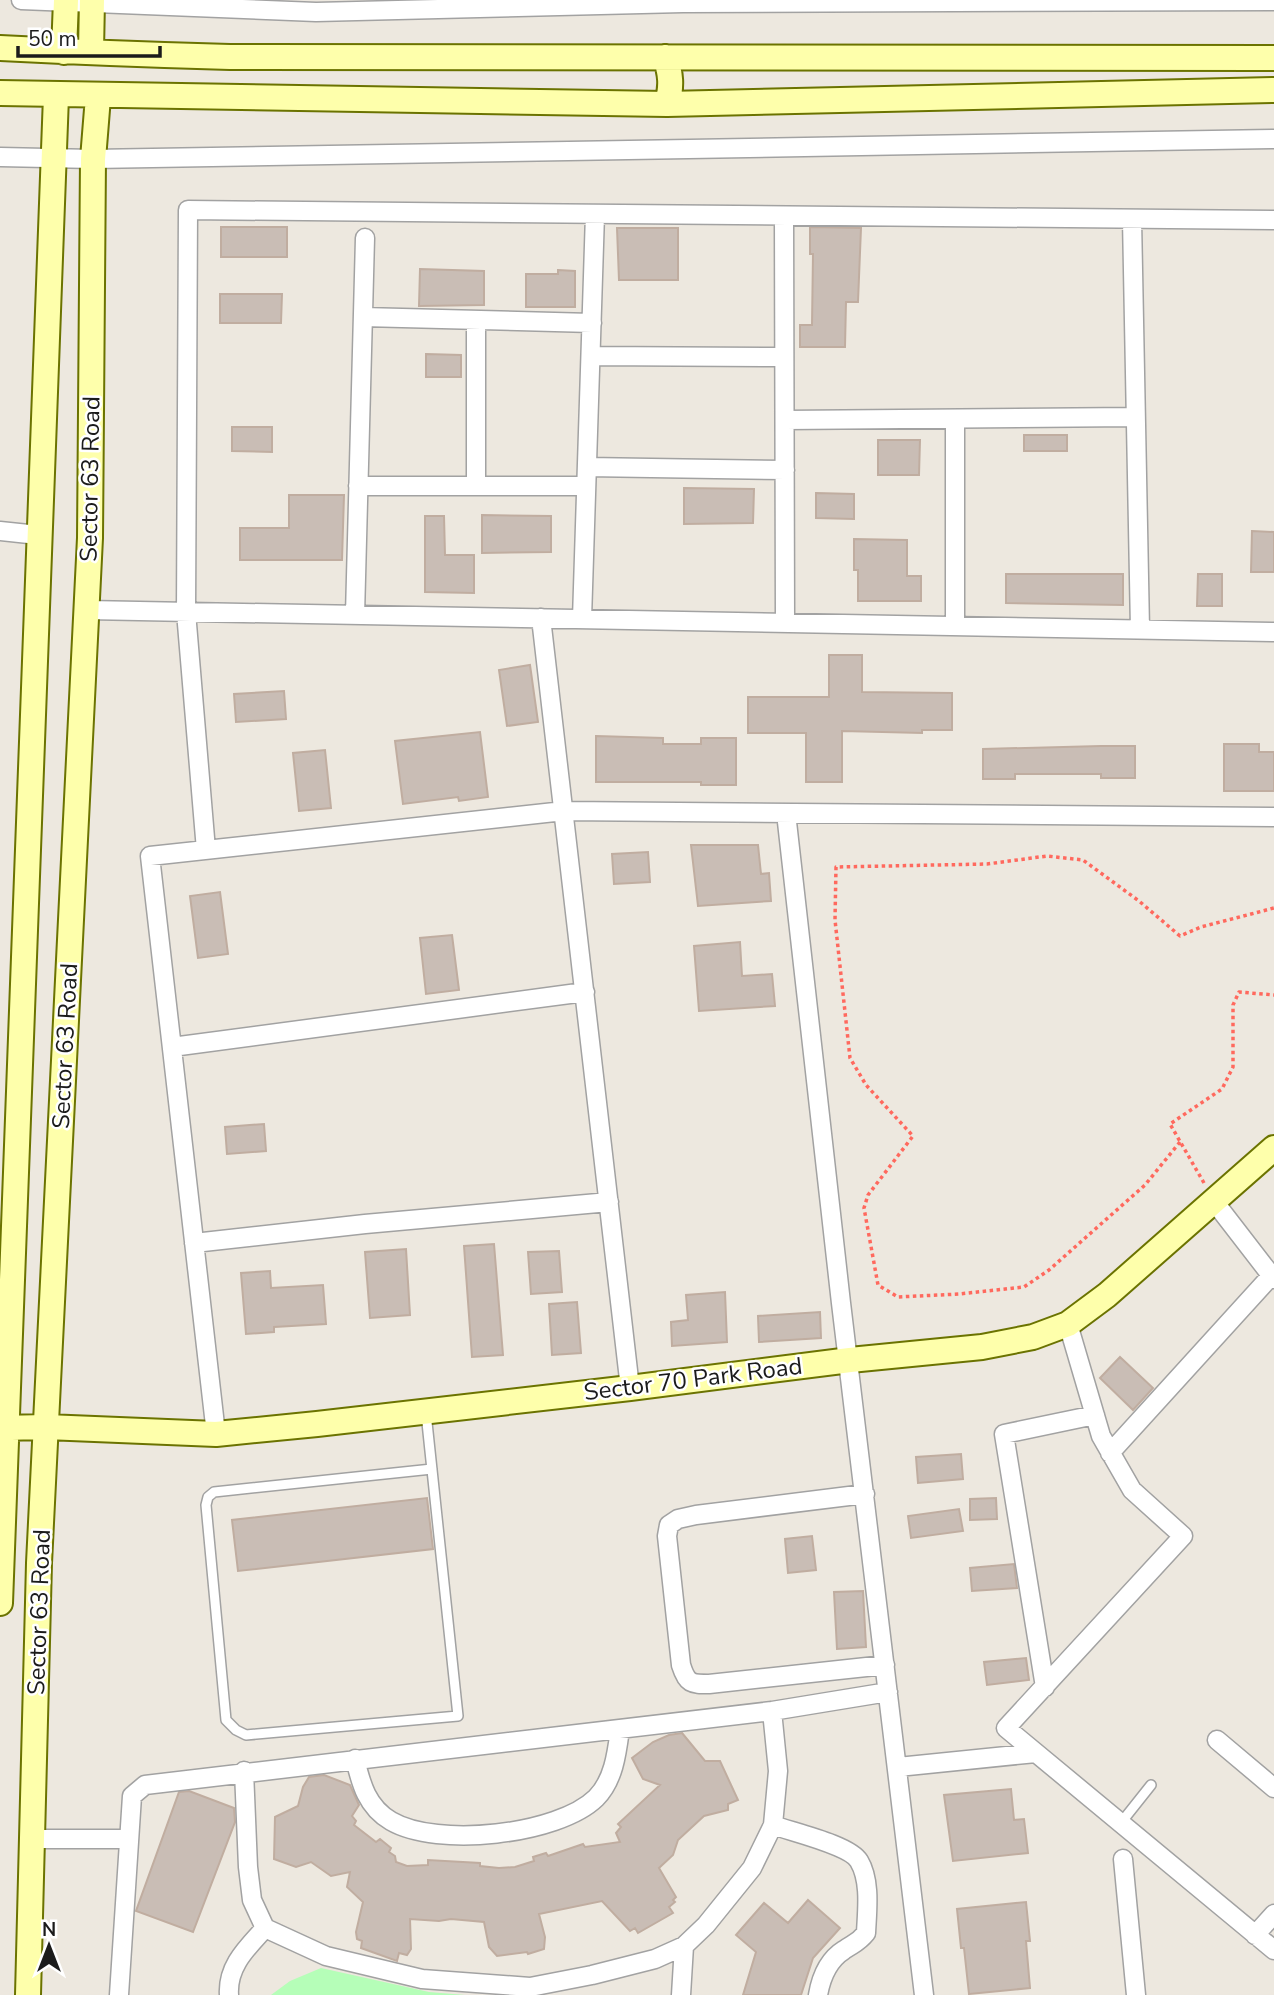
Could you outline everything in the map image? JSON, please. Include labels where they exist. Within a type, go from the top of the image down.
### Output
[{"type":"street","points":[[21,0],[316,12],[684,1],[1274,1]]},
{"type":"street","points":[[64,51],[66,1]]},
{"type":"street","points":[[91,51],[92,1]]},
{"type":"street","points":[[0,48],[230,57],[1274,58]]},
{"type":"street","points":[[665,57],[671,74],[667,104]]},
{"type":"street","points":[[958,57],[961,98]]},
{"type":"street","points":[[0,93],[98,97],[667,104],[1274,90]]},
{"type":"street","name":"Sector 63 Road","points":[[0,1603],[3,1428],[56,96]]},
{"type":"street","name":"Sector 63 Road","points":[[27,1995],[39,1563],[90,538],[93,159],[98,97]]},
{"type":"street","points":[[0,157],[93,159],[1274,139]]},
{"type":"street","points":[[206,850],[186,612],[188,210],[1274,220]]},
{"type":"street","points":[[582,619],[595,214]]},
{"type":"street","points":[[784,216],[785,623]]},
{"type":"street","points":[[1132,219],[1140,629]]},
{"type":"street","points":[[355,615],[365,238]]},
{"type":"street","points":[[363,317],[592,323]]},
{"type":"street","points":[[476,320],[476,486]]},
{"type":"street","points":[[591,356],[785,357]]},
{"type":"street","points":[[785,420],[1134,417]]},
{"type":"street","points":[[955,420],[955,626]]},
{"type":"street","points":[[587,467],[785,470]]},
{"type":"street","points":[[359,486],[586,486]]},
{"type":"street","points":[[0,531],[38,535]]},
{"type":"street","points":[[87,610],[1274,632]]},
{"type":"street","points":[[541,618],[630,1388]]},
{"type":"street","points":[[216,1434],[150,856],[564,811],[1274,817]]},
{"type":"street","points":[[786,813],[841,1303],[850,1360],[924,1995]]},
{"type":"street","points":[[172,1046],[585,992]]},
{"type":"street","name":"Sector 70 Park Road","points":[[3,1428],[46,1427],[216,1434],[982,1347],[1033,1337],[1068,1324],[1107,1295],[1274,1148]]},
{"type":"street","points":[[1110,1453],[1273,1278],[1213,1200]]},
{"type":"street","points":[[194,1243],[609,1202]]},
{"type":"street","points":[[1068,1324],[1094,1415],[1110,1453],[1132,1490],[1183,1536],[1006,1728],[1274,1950]]},
{"type":"street","points":[[1045,1687],[1004,1434],[1094,1415]]},
{"type":"street","points":[[865,1494],[696,1515],[678,1519],[669,1525],[667,1535],[681,1665],[685,1678],[692,1684],[885,1665]]},
{"type":"street","points":[[119,1995],[132,1796],[145,1784],[772,1711],[888,1692]]},
{"type":"street","points":[[244,1771],[252,1900],[265,1928],[327,1956],[422,1979],[530,1987],[655,1959],[684,1946],[706,1925],[752,1868],[773,1825],[778,1771],[772,1711]]},
{"type":"street","points":[[355,1759],[361,1786],[373,1806],[391,1821],[411,1829],[440,1835],[482,1835],[519,1830],[554,1819],[576,1811],[596,1797],[609,1778],[621,1728]]},
{"type":"street","points":[[1217,1740],[1274,1788]]},
{"type":"street","points":[[898,1767],[1036,1753]]},
{"type":"street","points":[[773,1825],[849,1851],[859,1861],[866,1880],[866,1933],[857,1944],[844,1950],[831,1962],[821,1979],[818,1995]]},
{"type":"street","points":[[32,1839],[129,1839]]},
{"type":"street","points":[[1123,1859],[1136,1995]]},
{"type":"street","points":[[1255,1935],[1274,1914]]},
{"type":"street","points":[[229,1995],[229,1979],[234,1966],[265,1928]]},
{"type":"street","points":[[681,1995],[684,1946]]},
{"type":"lane","points":[[426,1412],[432,1469],[458,1716],[246,1735],[236,1730],[226,1720],[206,1506],[208,1497],[214,1492],[432,1469]]},
{"type":"lane","points":[[1120,1824],[1151,1785]]},
{"type":"path","points":[[1180,1142],[1145,1185],[1049,1270],[1024,1286],[959,1294],[898,1297],[877,1285],[864,1208],[868,1195],[914,1136],[866,1085],[850,1058],[835,920],[836,867],[987,864],[1047,856],[1083,860],[1139,901],[1180,936],[1201,927],[1274,908]]},
{"type":"path","points":[[1213,1200],[1170,1124],[1222,1089],[1233,1067],[1233,1005],[1240,992],[1274,995]]},
{"type":"green space","points":[[321,1968],[429,1992],[465,1995],[271,1995],[290,1981]]},
{"type":"building","points":[[221,227],[287,227],[287,257],[221,257]]},
{"type":"building","points":[[810,227],[861,228],[858,302],[846,302],[845,347],[800,347],[800,325],[812,325],[813,254],[810,254]]},
{"type":"building","points":[[617,228],[678,228],[678,280],[619,280]]},
{"type":"building","points":[[420,269],[484,271],[484,305],[419,306]]},
{"type":"building","points":[[558,270],[575,271],[575,307],[526,307],[526,274],[558,274]]},
{"type":"building","points":[[220,294],[282,294],[281,323],[220,323]]},
{"type":"building","points":[[426,354],[461,355],[461,377],[426,377]]},
{"type":"building","points":[[232,427],[272,427],[272,452],[232,451]]},
{"type":"building","points":[[1024,435],[1067,435],[1067,451],[1024,451]]},
{"type":"building","points":[[878,440],[920,440],[919,475],[878,475]]},
{"type":"building","points":[[684,488],[754,489],[753,523],[684,524]]},
{"type":"building","points":[[816,493],[854,494],[854,519],[816,518]]},
{"type":"building","points":[[289,495],[344,495],[342,560],[240,560],[240,528],[289,528]]},
{"type":"building","points":[[482,515],[551,516],[551,552],[482,553]]},
{"type":"building","points":[[425,516],[444,516],[445,555],[474,555],[474,593],[425,592]]},
{"type":"building","points":[[1252,531],[1274,532],[1274,572],[1251,572]]},
{"type":"building","points":[[854,539],[907,540],[907,576],[921,576],[921,601],[858,601]]},
{"type":"building","points":[[1006,574],[1123,574],[1123,605],[1006,603]]},
{"type":"building","points":[[1198,574],[1222,574],[1222,606],[1197,606]]},
{"type":"building","points":[[829,655],[862,655],[862,692],[952,693],[952,730],[922,730],[922,733],[842,731],[842,782],[806,782],[806,733],[748,733],[748,697],[829,697]]},
{"type":"building","points":[[530,665],[538,722],[507,726],[499,670]]},
{"type":"building","points":[[284,691],[286,719],[236,722],[234,694]]},
{"type":"building","points":[[480,732],[488,797],[459,801],[458,797],[403,804],[395,741]]},
{"type":"building","points":[[596,736],[663,738],[663,744],[701,744],[701,738],[736,738],[736,785],[701,785],[701,782],[596,782]]},
{"type":"building","points":[[1224,744],[1259,744],[1259,752],[1274,752],[1274,791],[1224,791]]},
{"type":"building","points":[[1135,746],[1135,778],[1101,778],[1101,774],[1015,774],[1015,779],[983,779],[983,749]]},
{"type":"building","points":[[325,750],[331,808],[299,811],[293,753]]},
{"type":"building","points":[[691,845],[758,845],[761,874],[769,873],[771,901],[698,906]]},
{"type":"building","points":[[648,852],[650,882],[614,884],[612,854]]},
{"type":"building","points":[[220,892],[228,954],[198,958],[190,896]]},
{"type":"building","points":[[452,935],[459,990],[426,994],[420,938]]},
{"type":"building","points":[[740,942],[742,976],[772,974],[775,1006],[699,1011],[694,946]]},
{"type":"building","points":[[264,1124],[266,1151],[227,1154],[225,1127]]},
{"type":"building","points":[[494,1244],[503,1355],[472,1357],[464,1246]]},
{"type":"building","points":[[406,1249],[410,1315],[370,1318],[365,1252]]},
{"type":"building","points":[[559,1251],[562,1292],[531,1294],[528,1252]]},
{"type":"building","points":[[270,1271],[271,1288],[323,1285],[326,1324],[274,1327],[274,1332],[246,1334],[241,1273]]},
{"type":"building","points":[[725,1292],[727,1342],[672,1346],[671,1322],[688,1320],[686,1295]]},
{"type":"building","points":[[577,1302],[581,1353],[552,1355],[549,1304]]},
{"type":"building","points":[[820,1312],[821,1338],[759,1342],[758,1316]]},
{"type":"building","points":[[1120,1357],[1153,1388],[1133,1410],[1100,1378]]},
{"type":"building","points":[[961,1454],[963,1479],[918,1483],[916,1457]]},
{"type":"building","points":[[427,1498],[433,1549],[238,1571],[232,1520]]},
{"type":"building","points":[[996,1498],[997,1519],[970,1520],[970,1499]]},
{"type":"building","points":[[959,1509],[963,1531],[911,1538],[908,1516]]},
{"type":"building","points":[[812,1536],[816,1570],[788,1573],[785,1539]]},
{"type":"building","points":[[1014,1564],[1017,1588],[972,1591],[970,1568]]},
{"type":"building","points":[[863,1591],[866,1647],[837,1649],[834,1592]]},
{"type":"building","points":[[1026,1658],[1029,1680],[987,1685],[984,1662]]},
{"type":"building","points":[[682,1733],[705,1761],[720,1761],[738,1800],[728,1804],[728,1810],[704,1816],[678,1840],[673,1855],[659,1868],[676,1897],[669,1907],[673,1913],[638,1933],[635,1928],[630,1931],[602,1901],[539,1914],[545,1937],[544,1949],[528,1954],[497,1956],[489,1947],[484,1922],[410,1919],[411,1949],[407,1955],[399,1953],[397,1961],[361,1948],[362,1941],[357,1939],[356,1932],[363,1902],[347,1887],[350,1872],[331,1876],[311,1862],[296,1867],[274,1859],[275,1817],[298,1806],[309,1777],[324,1775],[350,1785],[359,1805],[352,1816],[356,1821],[354,1825],[376,1842],[380,1839],[391,1848],[389,1852],[395,1856],[396,1862],[407,1866],[428,1865],[428,1860],[480,1863],[480,1866],[499,1868],[515,1867],[534,1861],[533,1857],[546,1853],[548,1856],[583,1844],[585,1847],[620,1842],[616,1833],[621,1827],[618,1824],[660,1785],[643,1779],[632,1758],[653,1742]]},
{"type":"building","points":[[1011,1789],[1014,1820],[1024,1819],[1028,1853],[953,1861],[944,1795]]},
{"type":"building","points":[[189,1791],[234,1808],[235,1822],[193,1932],[136,1911],[179,1792]]},
{"type":"building","points":[[808,1900],[840,1928],[813,1958],[801,1995],[743,1995],[756,1952],[736,1935],[764,1903],[788,1923]]},
{"type":"building","points":[[1026,1902],[1030,1941],[1026,1941],[1030,1988],[969,1994],[957,1909]]}]
